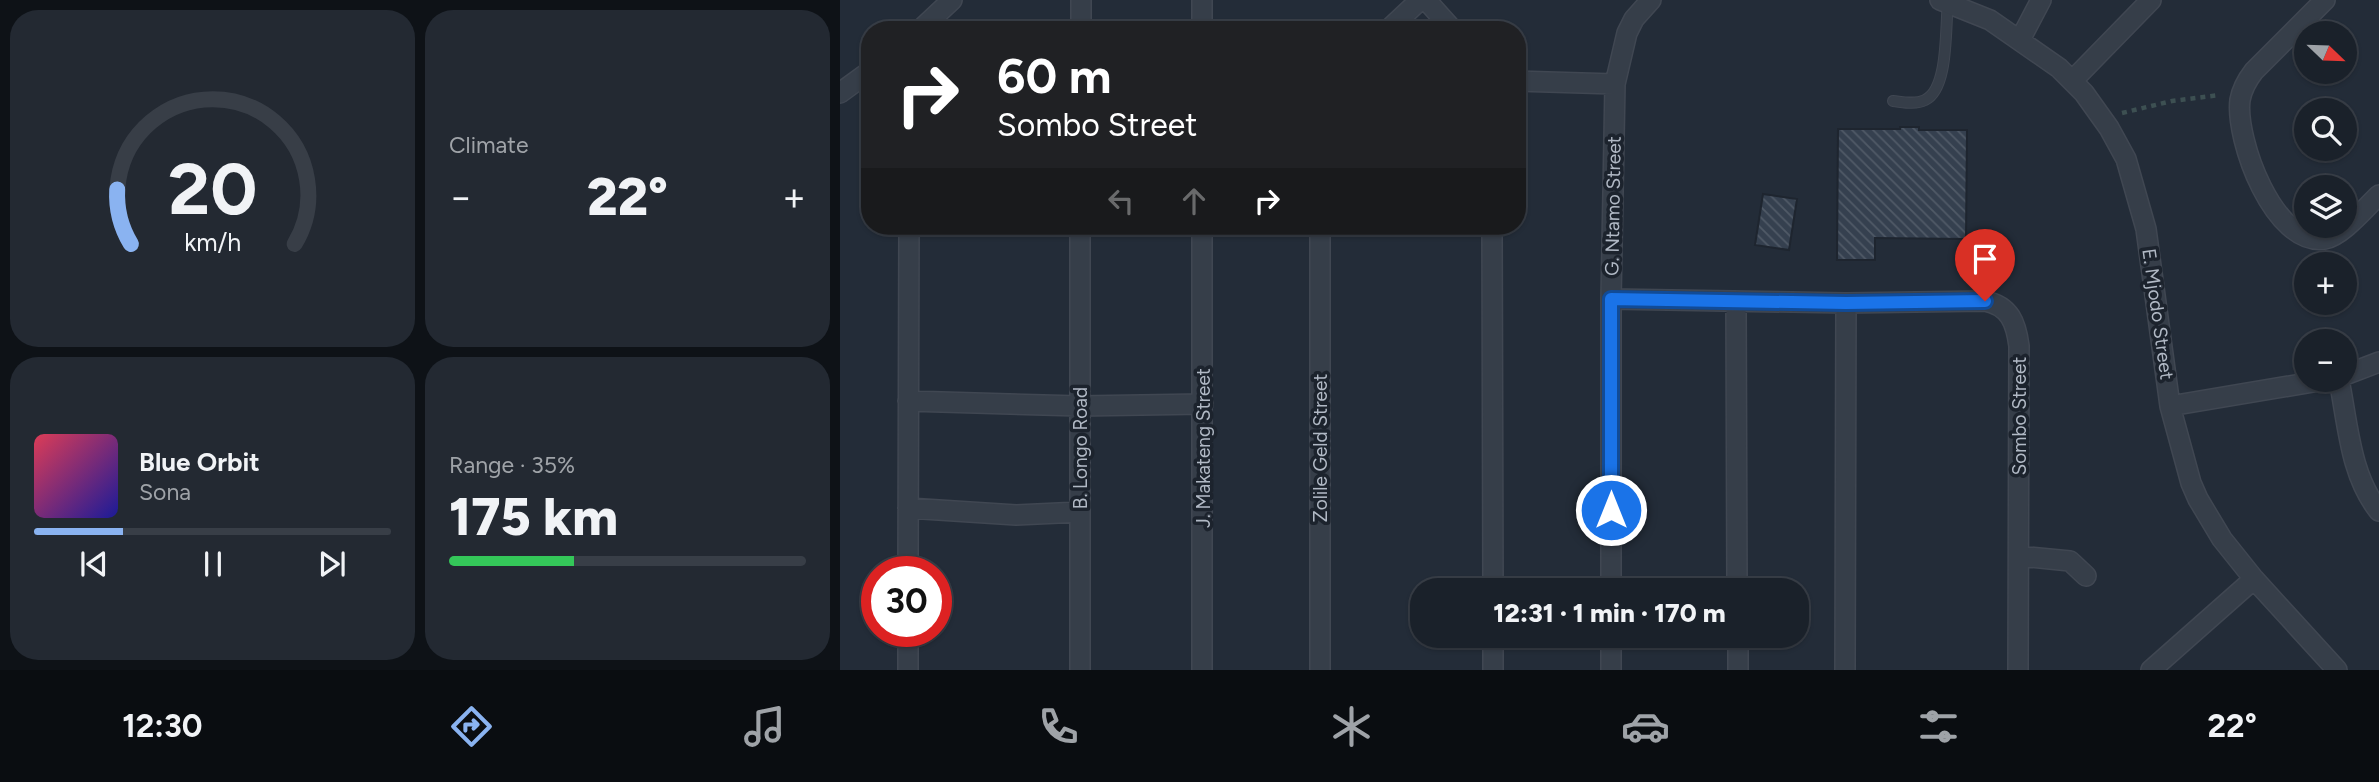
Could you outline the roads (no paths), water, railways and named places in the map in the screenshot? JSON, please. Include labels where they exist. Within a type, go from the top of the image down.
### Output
[{"type":"street","points":[[930,21],[952,0]]},
{"type":"street","points":[[1081,0],[1081,21]]},
{"type":"street","points":[[1202,0],[1202,21]]},
{"type":"street","points":[[1398,21],[1420,0]]},
{"type":"street","points":[[1426,0],[1445,21]]},
{"type":"street","name":"G. Ntamo Street","points":[[1611,578],[1611,299],[1615,84],[1627,33],[1634,19],[1651,0]]},
{"type":"street","points":[[2020,40],[2041,0]]},
{"type":"street","points":[[2073,79],[2151,0]]},
{"type":"street","points":[[2325,0],[2254,71],[2242,92],[2240,108],[2243,135],[2250,163],[2280,216],[2294,229],[2313,238],[2329,238],[2347,226],[2379,195]]},
{"type":"street","name":"E. Mjodo Street","points":[[1944,1],[1990,20],[2073,79],[2126,159],[2138,195],[2153,273],[2170,406],[2181,450],[2198,499],[2222,539],[2254,579],[2337,670]]},
{"type":"street","points":[[840,93],[861,78]]},
{"type":"street","points":[[1526,81],[1615,84]]},
{"type":"street","points":[[908,556],[909,235]]},
{"type":"street","name":"B. Longo Road","points":[[1080,235],[1080,670]]},
{"type":"street","name":"J. Makateng Street","points":[[1202,235],[1202,670]]},
{"type":"street","name":"Zolile Geld Street","points":[[1320,235],[1320,670]]},
{"type":"street","points":[[1492,235],[1493,578]]},
{"type":"street","name":"Sombo Street","points":[[1611,299],[1846,303],[1985,301],[2001,306],[2015,321],[2019,346],[2018,670]]},
{"type":"street","points":[[1735,302],[1737,578]]},
{"type":"street","points":[[1844,670],[1846,303]]},
{"type":"street","points":[[2357,370],[2379,362]]},
{"type":"street","points":[[2170,406],[2294,385]]},
{"type":"street","points":[[2341,392],[2358,475],[2365,492],[2379,511]]},
{"type":"street","points":[[908,401],[1080,407],[1203,404]]},
{"type":"street","points":[[908,508],[1016,515],[1080,512]]},
{"type":"street","points":[[2019,556],[2070,561],[2086,576]]},
{"type":"street","points":[[2160,667],[2254,579]]},
{"type":"street","points":[[908,647],[908,670]]},
{"type":"street","points":[[1493,648],[1493,670]]},
{"type":"street","points":[[1611,648],[1611,670]]},
{"type":"street","points":[[1738,648],[1738,670]]},
{"type":"lane","points":[[1893,101],[1923,102],[1935,92],[1942,76],[1944,1]]}]
